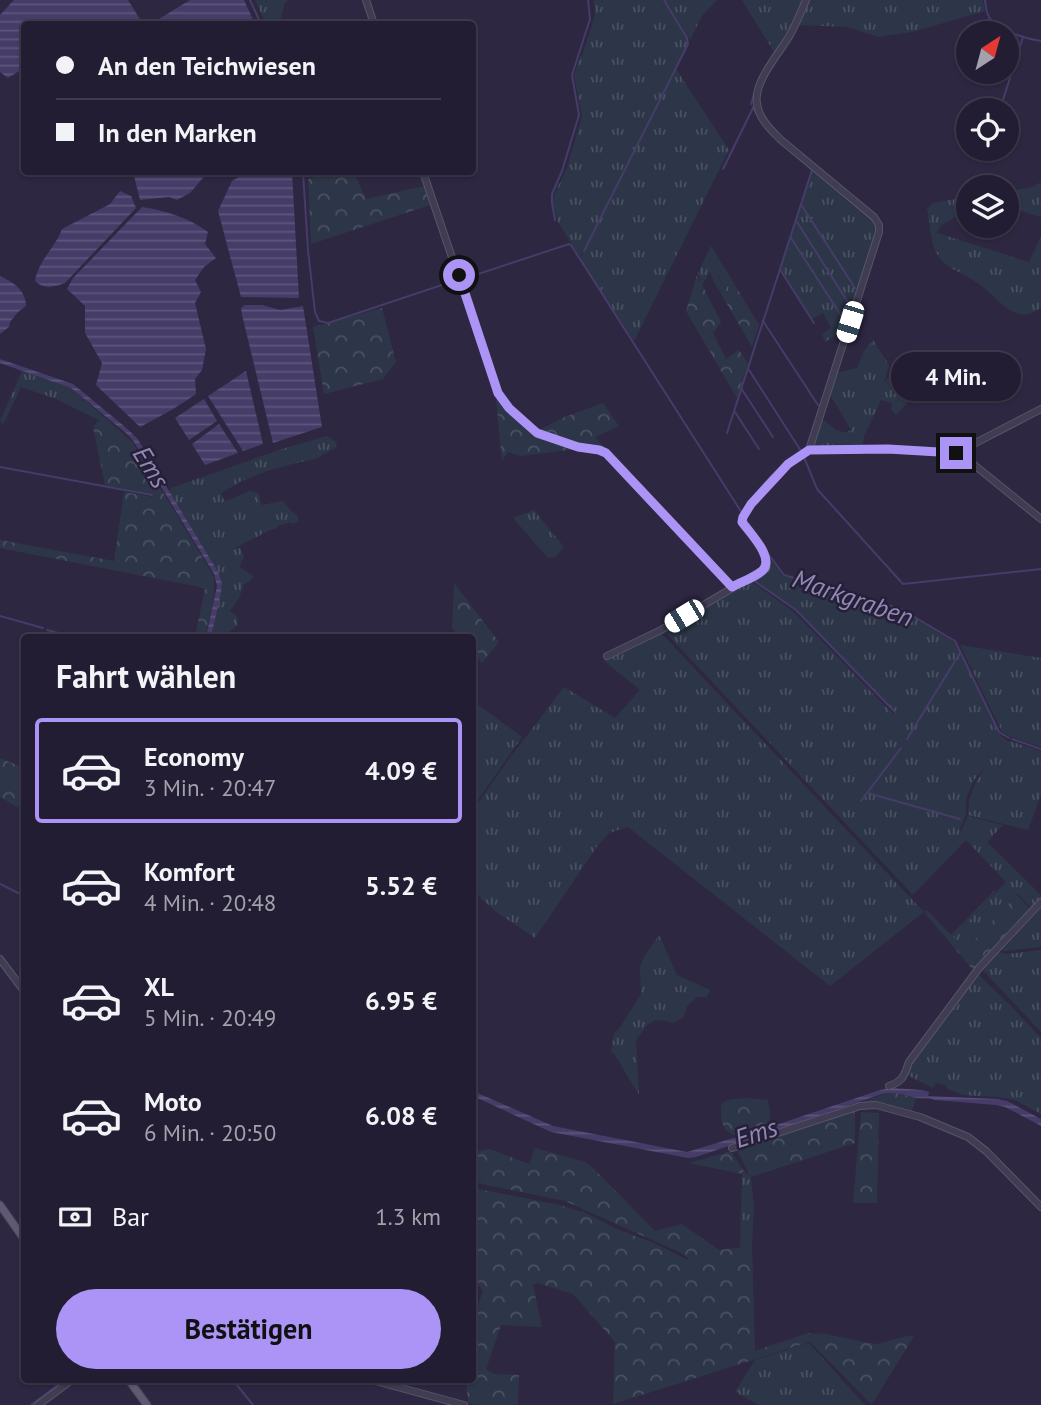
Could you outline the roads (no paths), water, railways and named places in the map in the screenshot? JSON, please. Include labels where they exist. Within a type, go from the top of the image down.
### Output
[{"type":"main road","points":[[0,1205],[21,1235]]},
{"type":"main road","points":[[131,1383],[147,1405]]},
{"type":"street","points":[[366,0],[373,21]]},
{"type":"street","points":[[806,0],[792,33],[762,79],[757,97],[760,115],[781,140],[874,217],[879,225],[809,450]]},
{"type":"street","points":[[424,175],[498,393],[509,408],[537,433],[606,453],[732,587]]},
{"type":"street","points":[[956,453],[1041,410]]},
{"type":"street","points":[[607,656],[661,630],[763,570],[767,565],[766,558],[742,522],[743,517],[788,464],[809,450],[888,449],[956,453],[1041,519]]},
{"type":"street","points":[[889,1086],[899,1083],[909,1062],[979,968],[1041,902]]},
{"type":"street","points":[[0,959],[21,987]]},
{"type":"street","points":[[732,1148],[860,1106],[876,1105],[920,1117],[968,1137],[986,1151],[1041,1207]]},
{"type":"street","points":[[38,1405],[67,1383]]},
{"type":"street","points":[[383,1383],[464,1405]]},
{"type":"water","points":[[14,0],[128,0],[141,21],[21,21],[21,70],[8,78],[0,72],[0,15]]},
{"type":"water","points":[[190,0],[244,0],[254,21],[156,21]]},
{"type":"water","points":[[134,175],[205,175],[190,193],[177,200],[169,197],[140,200]]},
{"type":"water","points":[[242,175],[292,175],[299,298],[241,297],[218,211],[232,181]]},
{"type":"water","points":[[120,191],[131,196],[136,208],[65,283],[46,287],[38,284],[35,281],[40,267],[62,229],[110,204]]},
{"type":"water","points":[[142,207],[176,215],[208,232],[205,244],[216,258],[204,267],[195,280],[201,292],[195,303],[206,349],[202,370],[195,379],[196,394],[140,427],[96,385],[102,363],[85,333],[85,306],[67,289],[73,278]]},
{"type":"water","points":[[0,276],[21,291],[26,306],[0,334]]},
{"type":"water","points":[[245,305],[262,305],[280,310],[303,306],[322,427],[273,443],[242,315],[241,308]]},
{"type":"water","name":"Ems","points":[[0,359],[73,384],[137,438],[218,572],[222,583],[221,593],[212,634],[207,634],[217,586],[214,574],[134,442],[71,388],[0,363]]},
{"type":"water","points":[[246,371],[263,444],[243,451],[208,396]]},
{"type":"water","points":[[204,399],[217,421],[189,440],[175,418]]},
{"type":"water","points":[[219,424],[238,453],[205,465],[192,444]]},
{"type":"water","name":"Ems","points":[[892,1088],[926,1091],[929,1092],[928,1096],[1007,1101],[1041,1119],[1041,1126],[996,1105],[887,1093],[688,1158],[551,1132],[476,1097],[476,1092],[553,1126],[687,1152]]},
{"type":"waterway","points":[[250,0],[260,21]]},
{"type":"waterway","name":"Markgraben","points":[[555,220],[552,194],[579,115],[572,75],[590,19],[588,0]]},
{"type":"waterway","points":[[584,251],[688,44],[664,0]]},
{"type":"waterway","points":[[985,0],[992,22],[1004,30],[1041,41]]},
{"type":"waterway","points":[[1004,98],[1023,37]]},
{"type":"waterway","points":[[751,104],[755,91]]},
{"type":"waterway","points":[[753,107],[756,113]]},
{"type":"waterway","points":[[723,169],[753,108]]},
{"type":"waterway","points":[[782,144],[874,222]]},
{"type":"waterway","points":[[727,433],[812,170]]},
{"type":"waterway","points":[[303,175],[308,250],[315,312],[319,321],[328,323],[457,280]]},
{"type":"waterway","points":[[802,206],[855,288]]},
{"type":"waterway","points":[[797,222],[851,307]]},
{"type":"waterway","points":[[791,238],[846,323]]},
{"type":"waterway","name":"Markgraben","points":[[463,279],[571,245],[742,513]]},
{"type":"waterway","points":[[781,271],[814,323]]},
{"type":"waterway","points":[[763,321],[818,405]]},
{"type":"waterway","points":[[749,370],[801,451]]},
{"type":"waterway","points":[[741,388],[773,437]]},
{"type":"waterway","points":[[735,412],[759,449]]},
{"type":"waterway","points":[[804,457],[817,489],[903,584],[1041,569]]},
{"type":"waterway","name":"Ems","points":[[0,467],[152,495]]},
{"type":"waterway","name":"Markgraben","points":[[746,520],[754,531]]},
{"type":"waterway","name":"Markgraben","points":[[766,551],[784,575],[901,609],[955,641],[999,732],[1009,738]]},
{"type":"waterway","points":[[753,580],[796,610],[894,711]]},
{"type":"waterway","points":[[0,616],[43,628]]},
{"type":"waterway","points":[[47,630],[62,634]]},
{"type":"waterway","points":[[907,739],[960,653]]},
{"type":"waterway","name":"Markgraben","points":[[1012,739],[1041,749]]},
{"type":"waterway","points":[[861,801],[901,748]]},
{"type":"waterway","points":[[871,794],[960,819]]},
{"type":"waterway","points":[[0,884],[21,894]]},
{"type":"waterway","points":[[31,1405],[61,1383]]},
{"type":"waterway","points":[[235,1383],[253,1405]]}]
